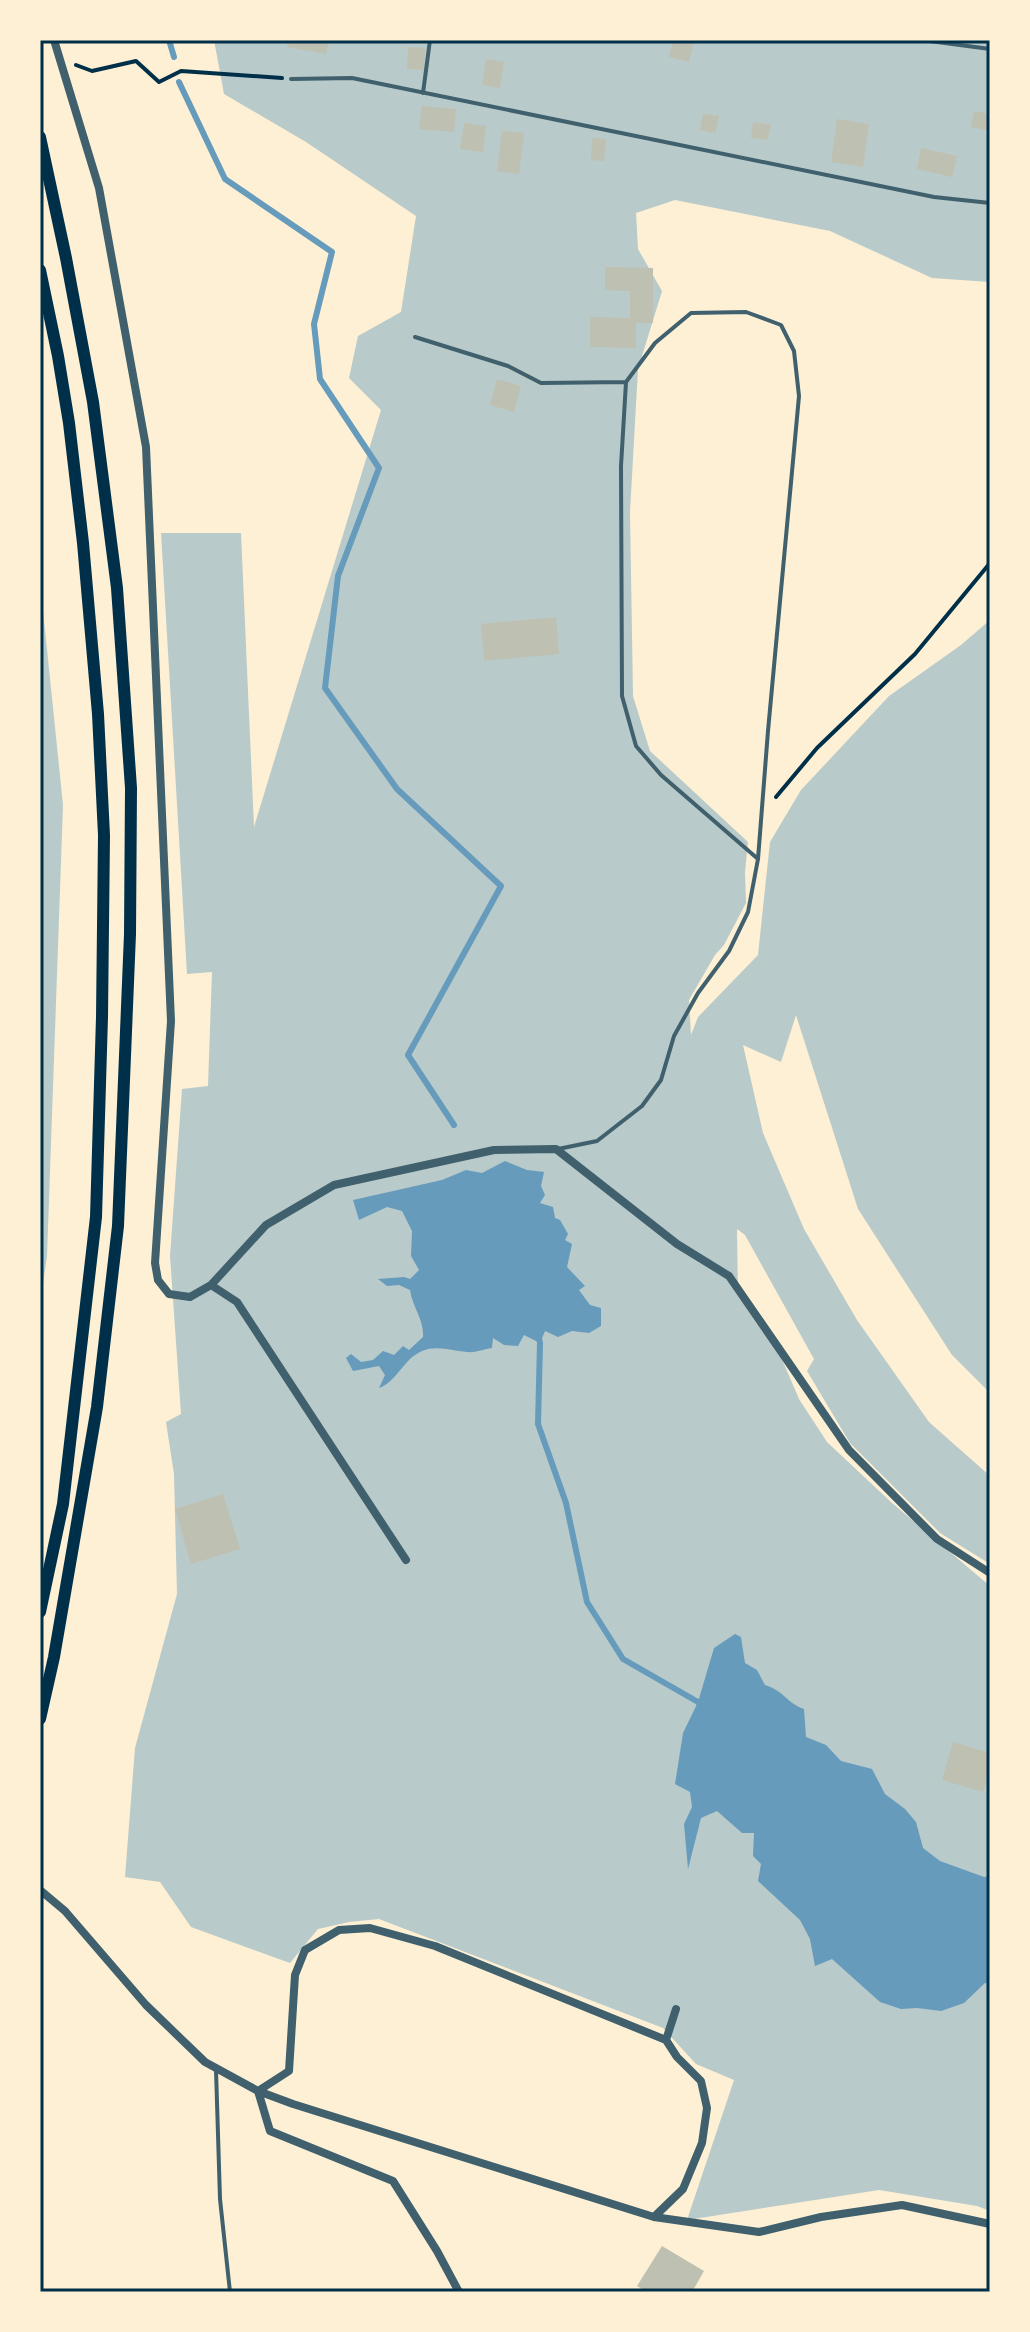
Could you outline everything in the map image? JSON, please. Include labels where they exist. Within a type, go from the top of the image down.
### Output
[{"type":"main road","points":[[40,137],[93,402],[117,588],[131,788],[130,934],[118,1226],[97,1407],[54,1657],[40,1719]]},
{"type":"main road","points":[[40,270],[69,423],[83,543],[98,714],[104,835],[96,1217],[63,1504],[40,1612]]},
{"type":"street","points":[[54,40],[99,188],[146,447],[171,1021],[155,1263],[158,1280],[169,1294],[190,1297],[211,1285],[266,1225],[334,1185],[494,1150],[556,1149],[677,1244],[729,1276],[849,1450],[937,1539],[990,1573]]},
{"type":"street","points":[[211,1285],[237,1302],[406,1560]]},
{"type":"street","points":[[40,1890],[65,1911],[146,2005],[205,2062],[258,2091],[654,2217],[759,2232],[821,2217],[902,2205],[986,2223],[990,2213]]},
{"type":"street","points":[[258,2091],[289,2071],[295,1975],[305,1950],[339,1930],[370,1928],[435,1946],[666,2040],[677,2057],[701,2081],[707,2108],[702,2143],[683,2189],[654,2217]]},
{"type":"street","points":[[666,2040],[676,2009]]},
{"type":"street","points":[[258,2091],[270,2131],[393,2181],[459,2292]]},
{"type":"lane","points":[[423,93],[430,40]]},
{"type":"lane","points":[[922,40],[990,49]]},
{"type":"lane","points":[[291,79],[352,78],[934,197],[990,203]]},
{"type":"lane","points":[[556,1149],[597,1141],[642,1106],[661,1080],[674,1036],[698,993],[729,951],[748,912],[758,859],[799,396],[794,351],[781,325],[746,312],[691,313],[655,343],[626,382],[621,466],[622,696],[636,746],[661,775],[758,859]]},
{"type":"lane","points":[[415,337],[508,366],[541,383],[626,382]]},
{"type":"lane","points":[[216,2068],[220,2199],[230,2292]]},
{"type":"path","points":[[59,60],[92,71],[136,61],[159,82],[181,71],[291,79]]},
{"type":"path","points":[[762,814],[817,748],[915,654],[990,563]]},
{"type":"shaded area","points":[[214,40],[990,40],[990,282],[932,278],[830,231],[675,200],[636,213],[638,249],[662,291],[638,369],[630,512],[633,696],[650,751],[748,842],[746,903],[689,1000],[691,1035],[698,1017],[758,955],[770,842],[801,790],[889,696],[961,645],[990,620],[990,1393],[952,1355],[858,1209],[796,1015],[781,1062],[743,1045],[763,1133],[804,1229],[857,1320],[929,1422],[990,1476],[990,1564],[940,1533],[850,1443],[807,1371],[814,1359],[745,1235],[737,1229],[738,1295],[778,1350],[799,1399],[827,1442],[892,1503],[990,1586],[990,2211],[977,2206],[879,2190],[687,2220],[734,2080],[696,2064],[663,2028],[379,1919],[318,1929],[290,1963],[191,1927],[160,1882],[125,1877],[135,1748],[177,1594],[174,1474],[166,1422],[181,1414],[170,1256],[182,1089],[208,1086],[212,972],[187,974],[161,533],[241,533],[254,827],[381,410],[349,378],[358,336],[401,312],[416,216],[306,142],[224,94]]},
{"type":"shaded area","points":[[40,581],[63,805],[47,1256],[40,1305]]},
{"type":"water","points":[[505,1161],[527,1170],[544,1172],[541,1186],[545,1195],[540,1203],[553,1207],[555,1218],[560,1220],[568,1234],[565,1240],[572,1244],[567,1267],[585,1286],[579,1290],[590,1305],[601,1308],[601,1326],[589,1333],[572,1331],[558,1337],[545,1331],[540,1343],[524,1335],[518,1346],[504,1345],[493,1338],[492,1348],[476,1351],[428,1349],[415,1355],[391,1381],[379,1388],[385,1375],[379,1366],[353,1371],[346,1358],[351,1354],[361,1362],[373,1360],[383,1351],[394,1355],[403,1346],[409,1350],[423,1337],[410,1290],[399,1285],[387,1286],[378,1279],[410,1279],[419,1270],[411,1256],[412,1231],[402,1211],[387,1207],[359,1220],[353,1200],[442,1180],[466,1170],[482,1173]]},
{"type":"water","points":[[735,1634],[741,1637],[745,1663],[757,1670],[765,1685],[804,1709],[806,1737],[826,1745],[841,1761],[872,1769],[885,1794],[916,1822],[923,1848],[940,1861],[984,1877],[990,1876],[990,1984],[985,1983],[964,2003],[941,2011],[901,2009],[880,2002],[832,1959],[815,1966],[810,1939],[800,1920],[758,1881],[761,1864],[753,1856],[754,1833],[742,1833],[717,1811],[701,1818],[688,1869],[684,1824],[692,1807],[690,1792],[675,1784],[683,1733],[698,1702],[714,1648]]},
{"type":"building","points":[[288,40],[329,40],[326,54],[287,47]]},
{"type":"building","points":[[673,40],[694,40],[689,62],[669,57]]},
{"type":"building","points":[[408,47],[425,48],[424,70],[407,69]]},
{"type":"building","points":[[486,59],[504,62],[500,88],[482,85]]},
{"type":"building","points":[[422,106],[456,109],[454,132],[419,129]]},
{"type":"building","points":[[974,111],[990,114],[990,131],[971,127]]},
{"type":"building","points":[[703,114],[719,116],[715,133],[700,130]]},
{"type":"building","points":[[837,119],[869,124],[863,167],[831,162]]},
{"type":"building","points":[[753,122],[771,125],[768,140],[751,138]]},
{"type":"building","points":[[464,123],[486,126],[483,152],[460,149]]},
{"type":"building","points":[[502,131],[524,133],[519,174],[497,171]]},
{"type":"building","points":[[592,138],[606,139],[604,161],[591,160]]},
{"type":"building","points":[[921,148],[957,156],[952,177],[917,169]]},
{"type":"building","points":[[605,267],[653,268],[653,323],[636,323],[636,348],[590,347],[590,317],[630,318],[630,291],[605,290]]},
{"type":"building","points":[[497,379],[521,386],[514,412],[490,405]]},
{"type":"building","points":[[556,617],[559,654],[484,661],[481,624]]},
{"type":"building","points":[[223,1494],[240,1549],[191,1564],[175,1509]]},
{"type":"building","points":[[953,1742],[990,1753],[990,1770],[983,1792],[942,1780]]},
{"type":"building","points":[[662,2246],[704,2271],[692,2292],[647,2292],[637,2286]]},
{"type":"waterway","points":[[169,40],[174,57]]},
{"type":"waterway","points":[[179,82],[225,179],[332,252],[314,324],[320,379],[379,468],[338,576],[325,688],[397,789],[501,886],[408,1055],[454,1125]]},
{"type":"waterway","points":[[539,1338],[538,1424],[566,1503],[587,1602],[623,1659],[698,1702],[703,1708]]}]
